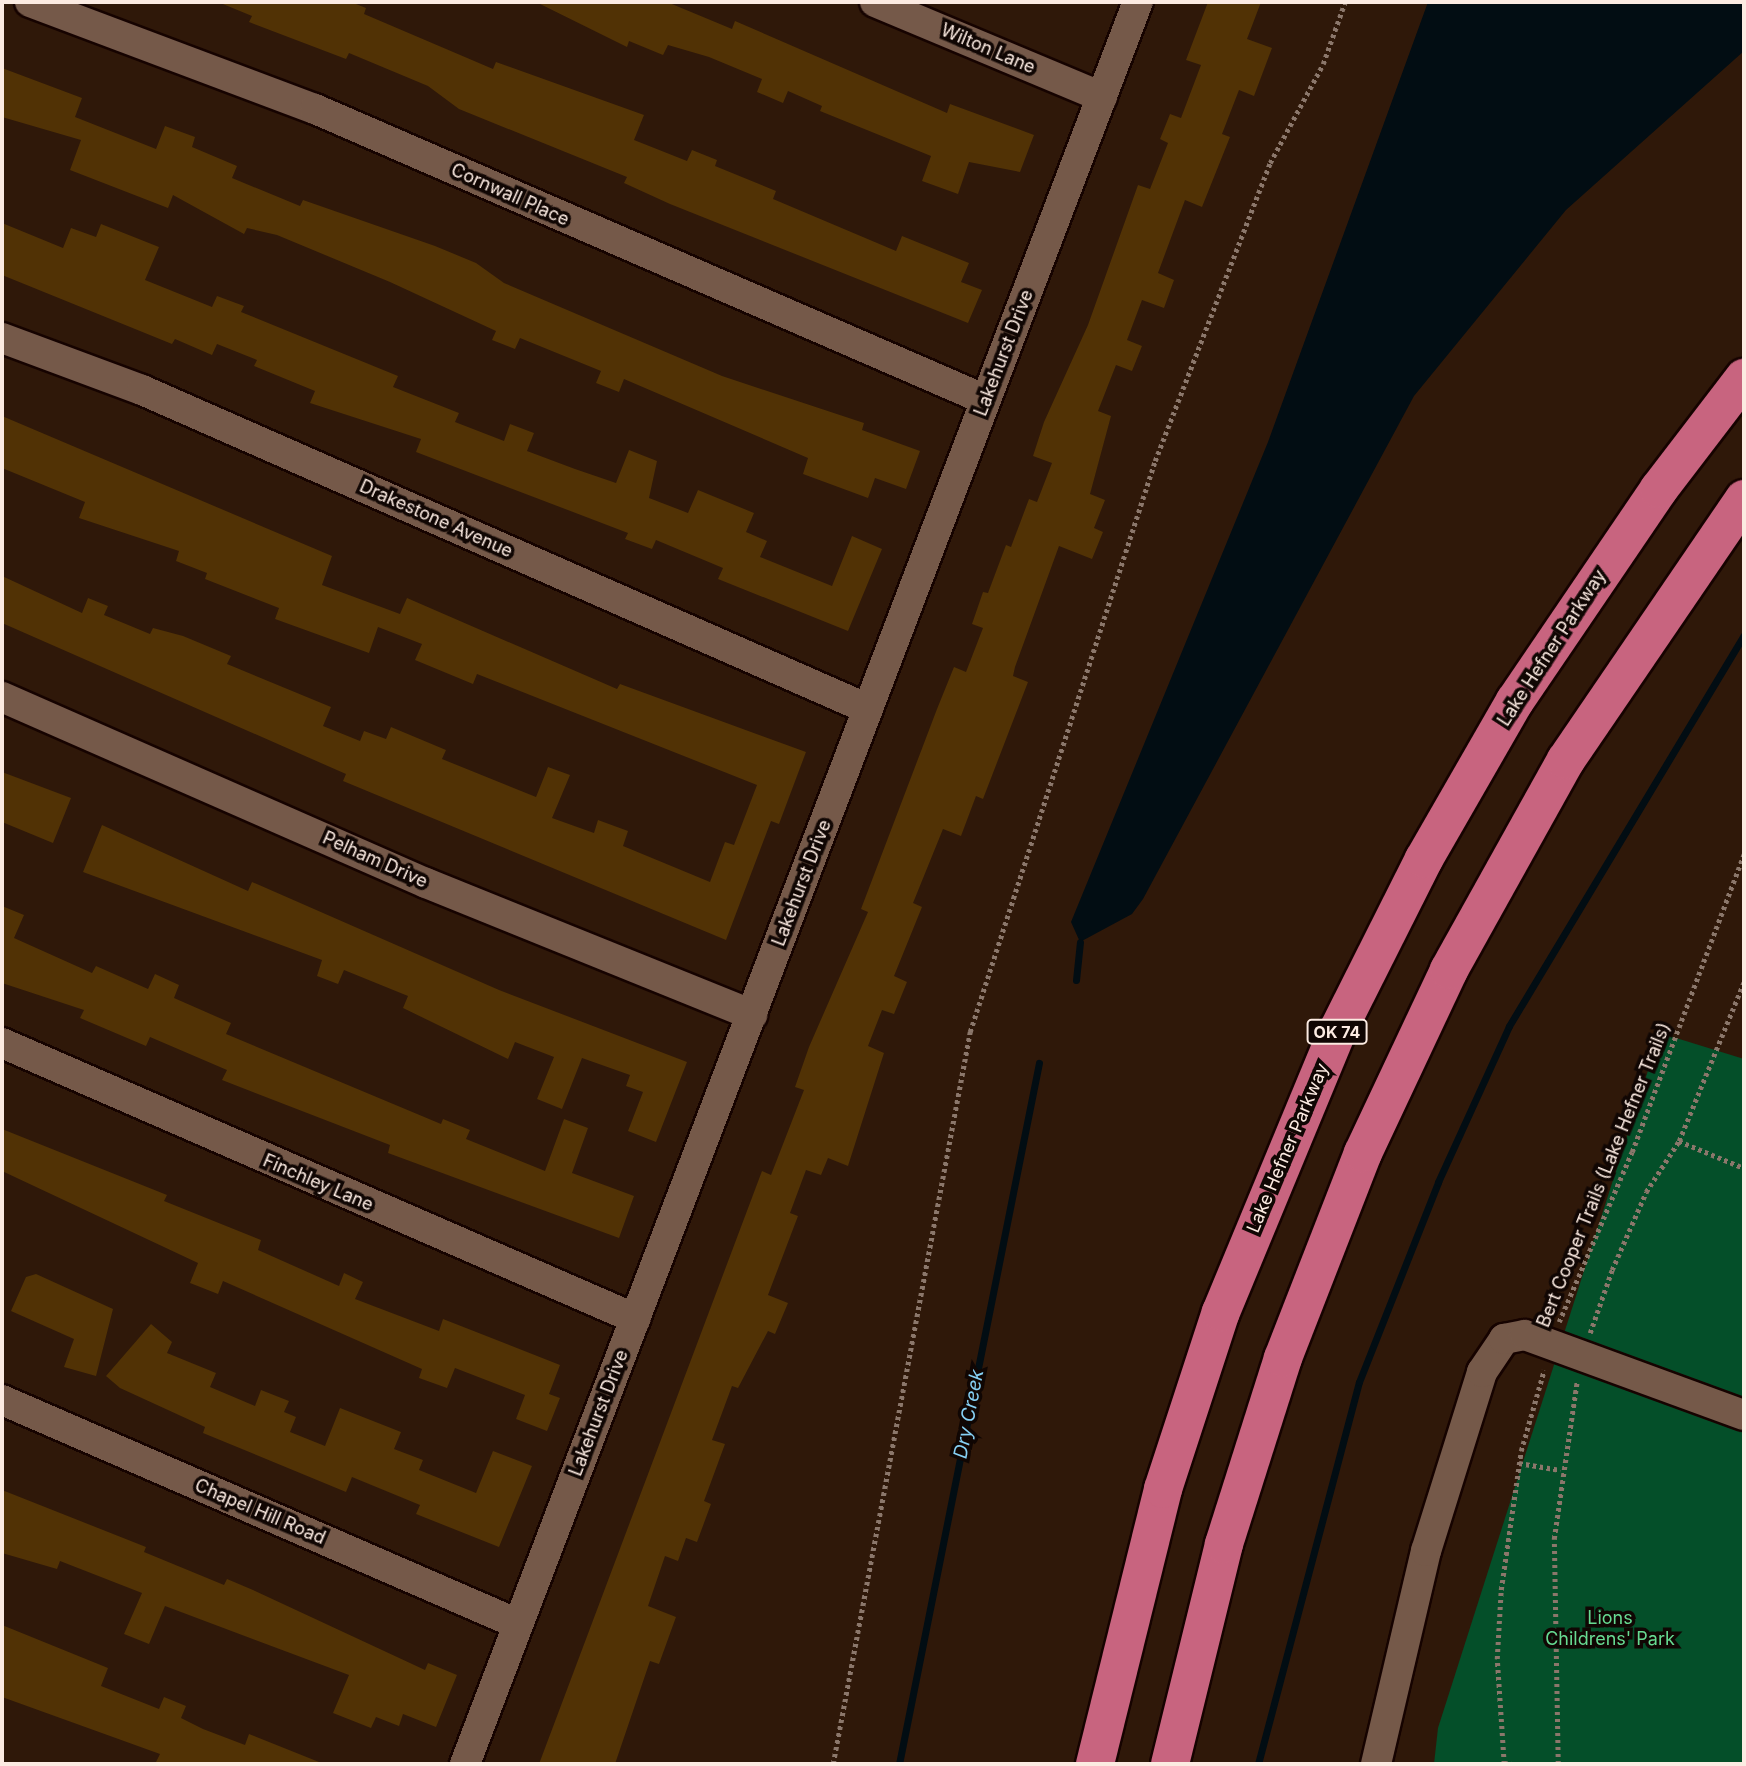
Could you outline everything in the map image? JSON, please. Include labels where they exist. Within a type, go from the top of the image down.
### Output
[{"type":"highway","name":"Lake Hefner Parkway","points":[[1095,1764],[1163,1489],[1221,1312],[1338,1030],[1424,859],[1515,701],[1644,510],[1744,378]]},
{"type":"highway","points":[[1170,1764],[1224,1544],[1283,1358],[1363,1153],[1448,970],[1566,760],[1744,499]]},
{"type":"street","name":"Cornwall Place","points":[[30,2],[314,109],[986,400]]},
{"type":"street","name":"Wilton Lane","points":[[875,2],[1102,97]]},
{"type":"street","name":"Lakehurst Drive","points":[[465,1764],[1139,2]]},
{"type":"street","name":"Drakestone Avenue","points":[[2,338],[142,390],[868,709]]},
{"type":"street","name":"Pelham Drive","points":[[2,697],[426,883],[751,1014]]},
{"type":"street","name":"Finchley Lane","points":[[2,1043],[636,1319]]},
{"type":"street","points":[[1376,1764],[1426,1551],[1482,1372],[1504,1339],[1525,1335],[1744,1415]]},
{"type":"street","name":"Chapel Hill Road","points":[[2,1400],[518,1624]]},
{"type":"path","points":[[833,1764],[970,1032],[1155,461],[1270,163],[1323,64],[1345,2]]},
{"type":"path","name":"Bert Cooper Trails (Lake Hefner Trails)","points":[[1504,1764],[1497,1659],[1519,1463],[1552,1344],[1744,854]]},
{"type":"path","points":[[1679,1142],[1744,1168]]},
{"type":"path","points":[[1519,1463],[1560,1470]]},
{"type":"path","points":[[1504,1764],[1511,1764]]},
{"type":"green space","name":"Lions Childrens' Park","points":[[1660,1033],[1744,1059],[1744,1764],[1434,1764],[1438,1728]]},
{"type":"shaded area","points":[[1428,2],[1744,2],[1744,51],[1566,210],[1414,396],[1143,899],[1132,914],[1080,942],[1071,922],[1268,442]]},
{"type":"building","points":[[218,2],[351,2],[366,8],[364,14],[493,69],[496,62],[644,115],[634,140],[687,161],[692,150],[717,160],[715,166],[776,191],[773,199],[896,251],[902,236],[969,263],[961,282],[982,290],[968,323],[670,204],[624,183],[627,177],[459,109],[428,86],[349,53],[346,59],[249,22],[252,16]]},
{"type":"building","points":[[536,2],[667,2],[732,29],[735,21],[947,113],[950,104],[1034,135],[1020,172],[969,162],[958,194],[922,181],[931,156],[820,111],[822,106],[788,91],[783,103],[757,92],[762,79],[709,57],[668,45],[663,55],[629,41],[627,47]]},
{"type":"building","points":[[1208,2],[1261,2],[1247,39],[1272,48],[1254,96],[1239,90],[1222,134],[1230,137],[1202,207],[1185,200],[1158,273],[1174,280],[1164,308],[1142,300],[1127,340],[1142,346],[1132,371],[1116,365],[1098,411],[1111,416],[1090,494],[1105,500],[1094,528],[1103,532],[1092,559],[1059,546],[1015,667],[1013,676],[1028,682],[983,799],[976,796],[961,836],[943,829],[913,903],[922,907],[894,976],[907,982],[894,1014],[882,1010],[868,1046],[884,1053],[848,1166],[828,1158],[821,1175],[806,1170],[790,1213],[798,1216],[768,1295],[788,1303],[775,1334],[768,1331],[738,1388],[732,1386],[712,1440],[725,1444],[704,1501],[711,1504],[697,1542],[686,1538],[678,1561],[665,1556],[648,1606],[676,1617],[659,1664],[650,1661],[615,1764],[539,1764],[762,1171],[771,1175],[804,1090],[795,1087],[809,1047],[868,912],[861,909],[937,709],[954,667],[966,672],[983,628],[972,624],[983,592],[988,593],[1006,545],[1011,547],[1029,499],[1037,502],[1052,463],[1033,456],[1044,422],[1088,325],[1138,185],[1150,189],[1168,143],[1160,139],[1170,114],[1181,118],[1201,65],[1186,60]]},
{"type":"building","points":[[2,68],[82,98],[75,117],[156,149],[165,126],[195,137],[192,147],[237,166],[232,178],[300,206],[303,200],[435,246],[476,263],[504,283],[722,376],[864,423],[862,430],[920,451],[906,489],[875,478],[868,498],[803,474],[808,458],[624,379],[619,392],[596,383],[601,371],[520,338],[515,349],[492,340],[496,331],[390,282],[277,235],[247,228],[244,234],[173,195],[168,208],[70,170],[81,140],[2,117]]},
{"type":"building","points":[[2,223],[63,248],[71,228],[96,237],[101,224],[159,247],[145,280],[212,307],[217,296],[244,306],[241,312],[398,376],[393,387],[459,413],[455,422],[504,441],[510,424],[534,433],[527,451],[575,469],[616,483],[629,450],[657,461],[649,498],[688,513],[698,490],[754,513],[746,532],[767,541],[760,557],[832,586],[852,536],[882,549],[848,631],[718,579],[723,568],[656,540],[652,549],[625,539],[628,533],[416,452],[421,439],[310,403],[315,391],[254,366],[257,360],[217,344],[212,355],[175,339],[172,344],[2,275]]},
{"type":"building","points":[[2,416],[332,556],[322,585],[400,614],[407,598],[617,689],[620,684],[806,752],[779,824],[771,821],[726,940],[343,781],[346,774],[2,623],[2,576],[82,613],[88,598],[108,606],[104,615],[150,634],[153,628],[183,636],[231,656],[227,664],[331,707],[323,726],[360,741],[364,731],[386,739],[391,727],[446,750],[442,759],[536,797],[548,767],[570,775],[552,818],[594,833],[598,820],[628,831],[623,846],[710,882],[725,842],[734,845],[757,785],[477,674],[473,684],[415,660],[422,644],[378,627],[369,653],[275,619],[279,608],[205,579],[207,573],[176,561],[179,551],[79,518],[85,502],[2,468]]},
{"type":"building","points":[[2,772],[71,798],[53,843],[2,822]]},
{"type":"building","points":[[102,825],[248,891],[252,882],[499,990],[687,1062],[656,1142],[628,1131],[643,1092],[626,1086],[630,1075],[582,1058],[562,1109],[537,1099],[554,1057],[515,1042],[508,1059],[403,1008],[408,996],[344,970],[338,984],[317,976],[322,960],[83,872]]},
{"type":"building","points":[[2,906],[24,915],[14,938],[92,973],[96,966],[148,989],[155,974],[179,985],[174,998],[231,1023],[226,1034],[441,1124],[443,1119],[470,1130],[466,1139],[545,1171],[564,1119],[588,1128],[572,1173],[634,1196],[619,1238],[388,1153],[390,1145],[222,1080],[227,1070],[150,1037],[146,1046],[80,1018],[84,1010],[2,983]]},
{"type":"building","points":[[2,1129],[167,1195],[164,1201],[261,1240],[258,1250],[339,1286],[344,1273],[363,1282],[355,1299],[439,1331],[443,1319],[560,1365],[549,1394],[560,1398],[547,1431],[516,1419],[525,1395],[455,1368],[447,1388],[419,1378],[422,1369],[223,1281],[218,1294],[190,1283],[198,1263],[2,1171]]},
{"type":"building","points":[[36,1274],[113,1309],[96,1376],[64,1367],[74,1339],[11,1311],[26,1277]]},
{"type":"building","points":[[151,1324],[172,1342],[167,1353],[216,1373],[210,1387],[255,1406],[261,1390],[289,1401],[284,1412],[296,1417],[290,1432],[325,1446],[340,1408],[401,1432],[394,1449],[423,1460],[419,1470],[476,1493],[493,1451],[532,1466],[499,1547],[416,1514],[420,1505],[352,1477],[346,1492],[203,1433],[205,1427],[120,1388],[106,1376]]},
{"type":"building","points":[[2,1490],[146,1547],[144,1552],[224,1585],[227,1579],[253,1590],[425,1670],[428,1663],[457,1675],[436,1727],[403,1714],[399,1726],[376,1717],[371,1728],[333,1713],[349,1675],[165,1606],[149,1644],[124,1634],[142,1593],[60,1561],[57,1569],[2,1553]]},
{"type":"building","points":[[2,1625],[108,1668],[101,1686],[159,1709],[164,1697],[186,1706],[181,1718],[203,1729],[245,1745],[249,1734],[324,1764],[155,1764],[160,1754],[2,1697]]},
{"type":"waterway","points":[[1258,1764],[1359,1382],[1438,1182],[1509,1026],[1744,635]]},
{"type":"waterway","name":"Dry Creek","points":[[1076,980],[1080,942]]},
{"type":"waterway","name":"Dry Creek","points":[[899,1764],[1039,1063]]}]
